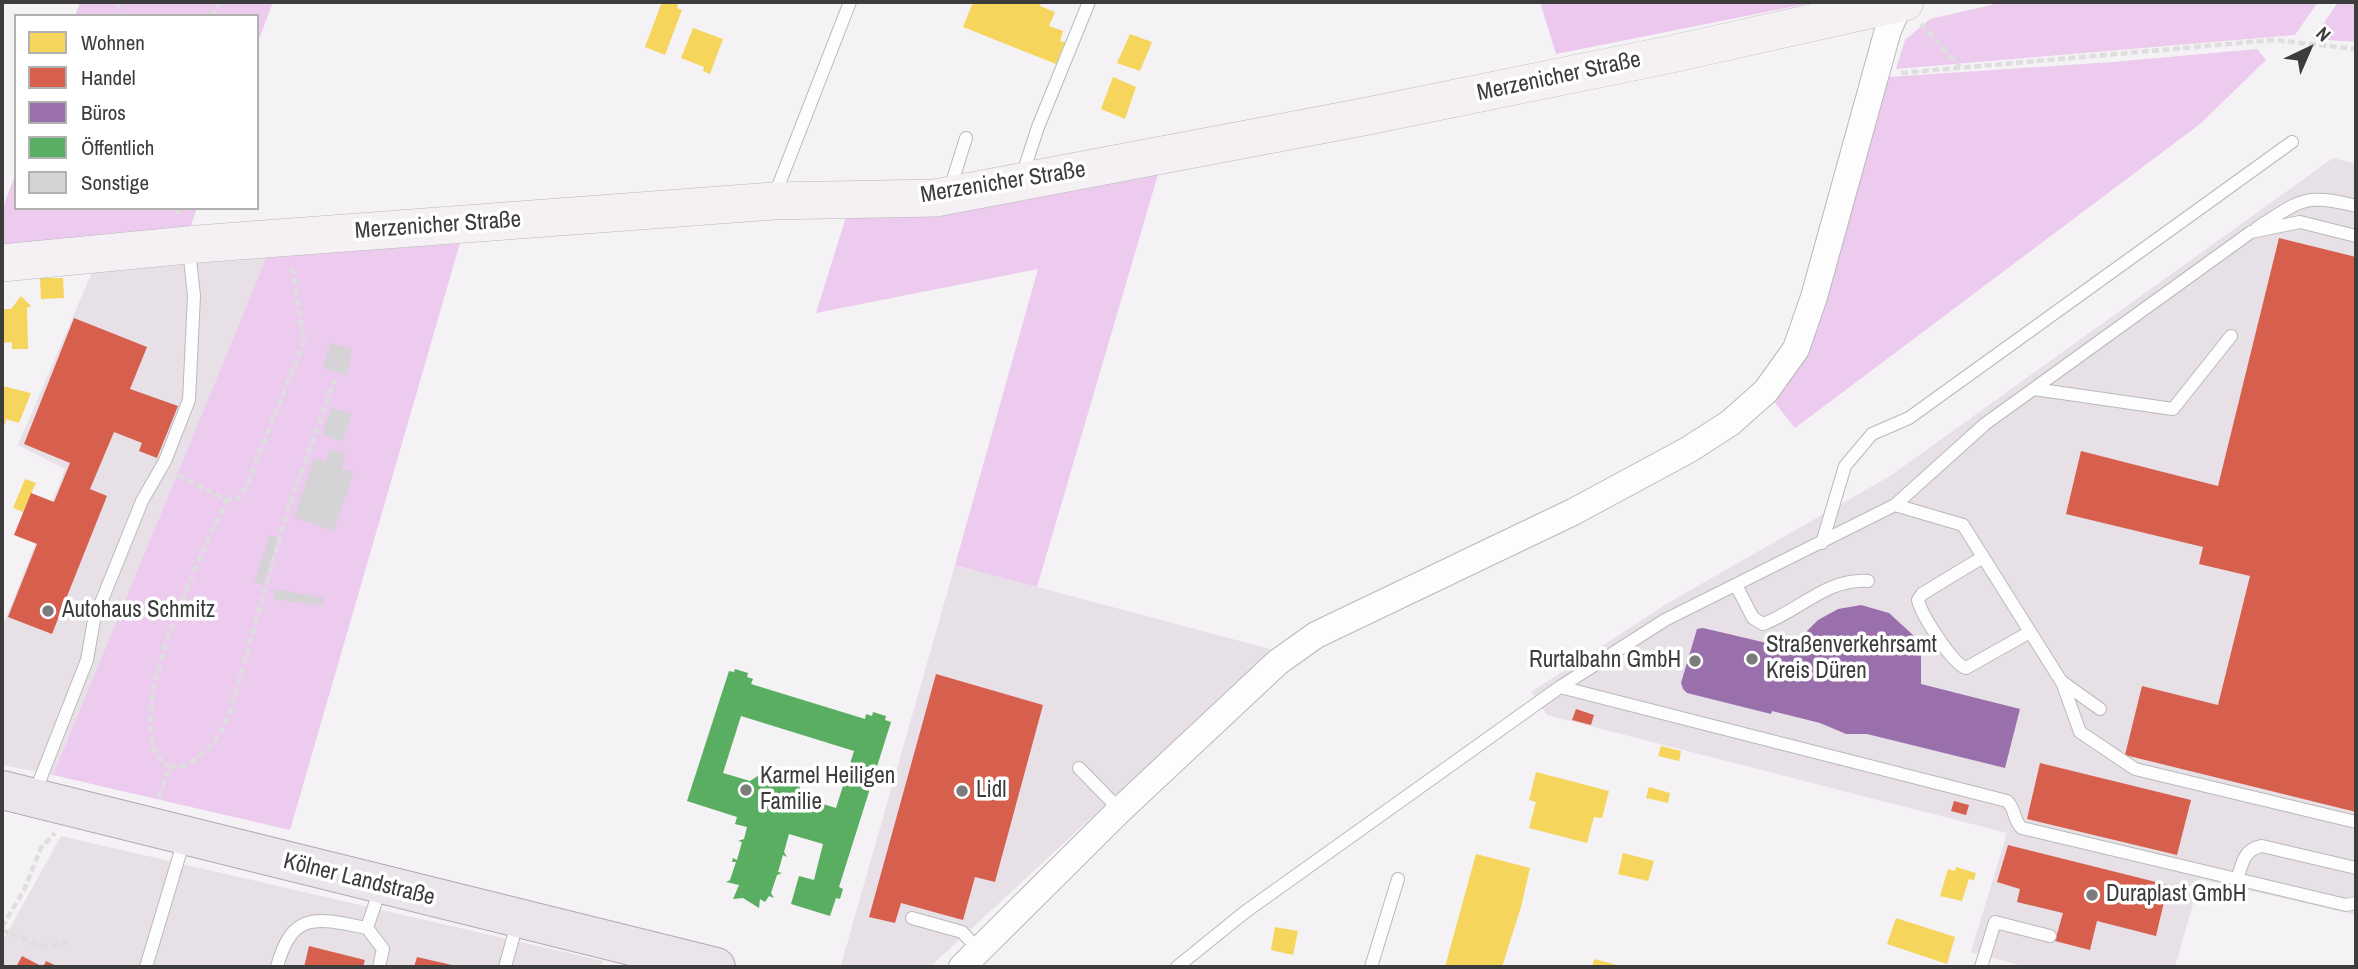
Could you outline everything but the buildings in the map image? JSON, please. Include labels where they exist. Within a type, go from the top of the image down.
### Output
[{"type":"main road","name":"Kölner Landstraße","points":[[34,798],[518,920],[616,956],[716,967]]},
{"type":"street","name":"Merzenicher Straße","points":[[2,263],[287,237],[773,201],[948,195],[1471,96],[1902,2]]},
{"type":"street","points":[[971,958],[1120,810],[1278,662],[1316,635],[1573,512],[1688,450],[1730,423],[1766,391],[1796,349],[1814,297],[1888,30],[1902,2]]},
{"type":"lane","points":[[773,201],[850,2]]},
{"type":"lane","points":[[1020,183],[1038,127],[1089,2]]},
{"type":"lane","points":[[948,195],[966,138]]},
{"type":"lane","points":[[1822,543],[1845,466],[1872,434],[1909,418],[2292,142]]},
{"type":"lane","points":[[1177,967],[1245,912],[1560,687],[1665,620],[1895,505],[1984,424],[2251,232],[2303,198],[2328,199],[2356,206]]},
{"type":"lane","points":[[2251,232],[2300,222],[2356,236]]},
{"type":"lane","points":[[34,798],[87,660],[94,620],[142,501],[165,461],[189,400],[194,296],[188,246]]},
{"type":"lane","points":[[2034,389],[2173,409],[2231,336]]},
{"type":"lane","points":[[1895,505],[1963,525],[2061,681],[2080,732],[2135,769],[2356,822]]},
{"type":"lane","points":[[1983,557],[1922,593],[1918,600],[1951,656],[1961,667],[1966,668],[2031,632]]},
{"type":"lane","points":[[1736,585],[1754,618],[1763,624],[1833,587],[1847,582],[1868,581]]},
{"type":"lane","points":[[2061,681],[2100,709]]},
{"type":"lane","points":[[1560,687],[1997,798],[2012,806],[2016,820],[2022,828],[2346,905],[2356,904]]},
{"type":"lane","points":[[1079,768],[1120,810]]},
{"type":"lane","points":[[146,967],[185,836]]},
{"type":"lane","points":[[2237,880],[2244,856],[2252,848],[2262,846],[2356,867]]},
{"type":"lane","points":[[1371,967],[1398,879]]},
{"type":"lane","points":[[367,928],[381,886]]},
{"type":"lane","points":[[912,919],[962,932],[971,958]]},
{"type":"lane","points":[[277,967],[282,946],[299,925],[316,920],[367,928],[383,948],[379,967]]},
{"type":"lane","points":[[506,967],[518,920]]},
{"type":"lane","points":[[1981,967],[1995,922],[2050,936]]},
{"type":"path","points":[[1902,2],[1960,68]]},
{"type":"path","points":[[1875,76],[2274,40],[2356,49]]},
{"type":"path","points":[[177,475],[227,500],[238,498],[246,488],[304,341],[287,237]]},
{"type":"path","points":[[227,500],[184,596],[156,676],[150,731],[160,758],[170,767],[177,768],[200,756],[224,729],[239,688],[288,512],[335,379]]},
{"type":"path","points":[[148,827],[170,767]]},
{"type":"path","points":[[34,798],[54,836],[41,848],[24,890],[2,928],[42,946],[67,943]]},
{"type":"shaded area","points":[[80,2],[273,2],[259,40],[259,14],[76,14]]},
{"type":"shaded area","points":[[1540,2],[1816,2],[1556,54]]},
{"type":"shaded area","points":[[2004,2],[2318,2],[2295,35],[1896,69],[1905,40],[1930,19]]},
{"type":"shaded area","points":[[2338,2],[2356,2],[2356,42],[2313,39]]},
{"type":"shaded area","points":[[2257,49],[2266,60],[2200,124],[1795,428],[1775,403],[1803,360],[1888,77]]},
{"type":"shaded area","points":[[2333,158],[2356,164],[2356,915],[2200,879],[2175,967],[2027,967],[1971,952],[2007,833],[1547,715],[1531,692],[1668,603],[1890,476]]},
{"type":"shaded area","points":[[1159,171],[1037,587],[955,565],[1038,269],[816,313],[846,217]]},
{"type":"shaded area","points":[[14,178],[14,210],[196,210],[189,231],[2,247],[2,210]]},
{"type":"shaded area","points":[[460,243],[290,830],[53,775],[267,256]]},
{"type":"shaded area","points":[[267,256],[53,775],[2,765],[2,628],[65,469],[18,445],[93,270]]},
{"type":"shaded area","points":[[955,565],[1270,649],[1263,659],[930,967],[841,965]]},
{"type":"shaded area","points":[[61,836],[603,961],[601,967],[2,967],[2,942]]},
{"type":"place","name":"Autohaus Schmitz","points":[[48,611]]},
{"type":"place","name":"Straßenverkehrsamt Kreis Düren","points":[[1752,659]]},
{"type":"place","name":"Rurtalbahn GmbH","points":[[1695,661]]},
{"type":"place","name":"Karmel Heiligen Familie","points":[[746,790]]},
{"type":"place","name":"Lidl","points":[[962,791]]},
{"type":"place","name":"Duraplast GmbH","points":[[2092,895]]}]
